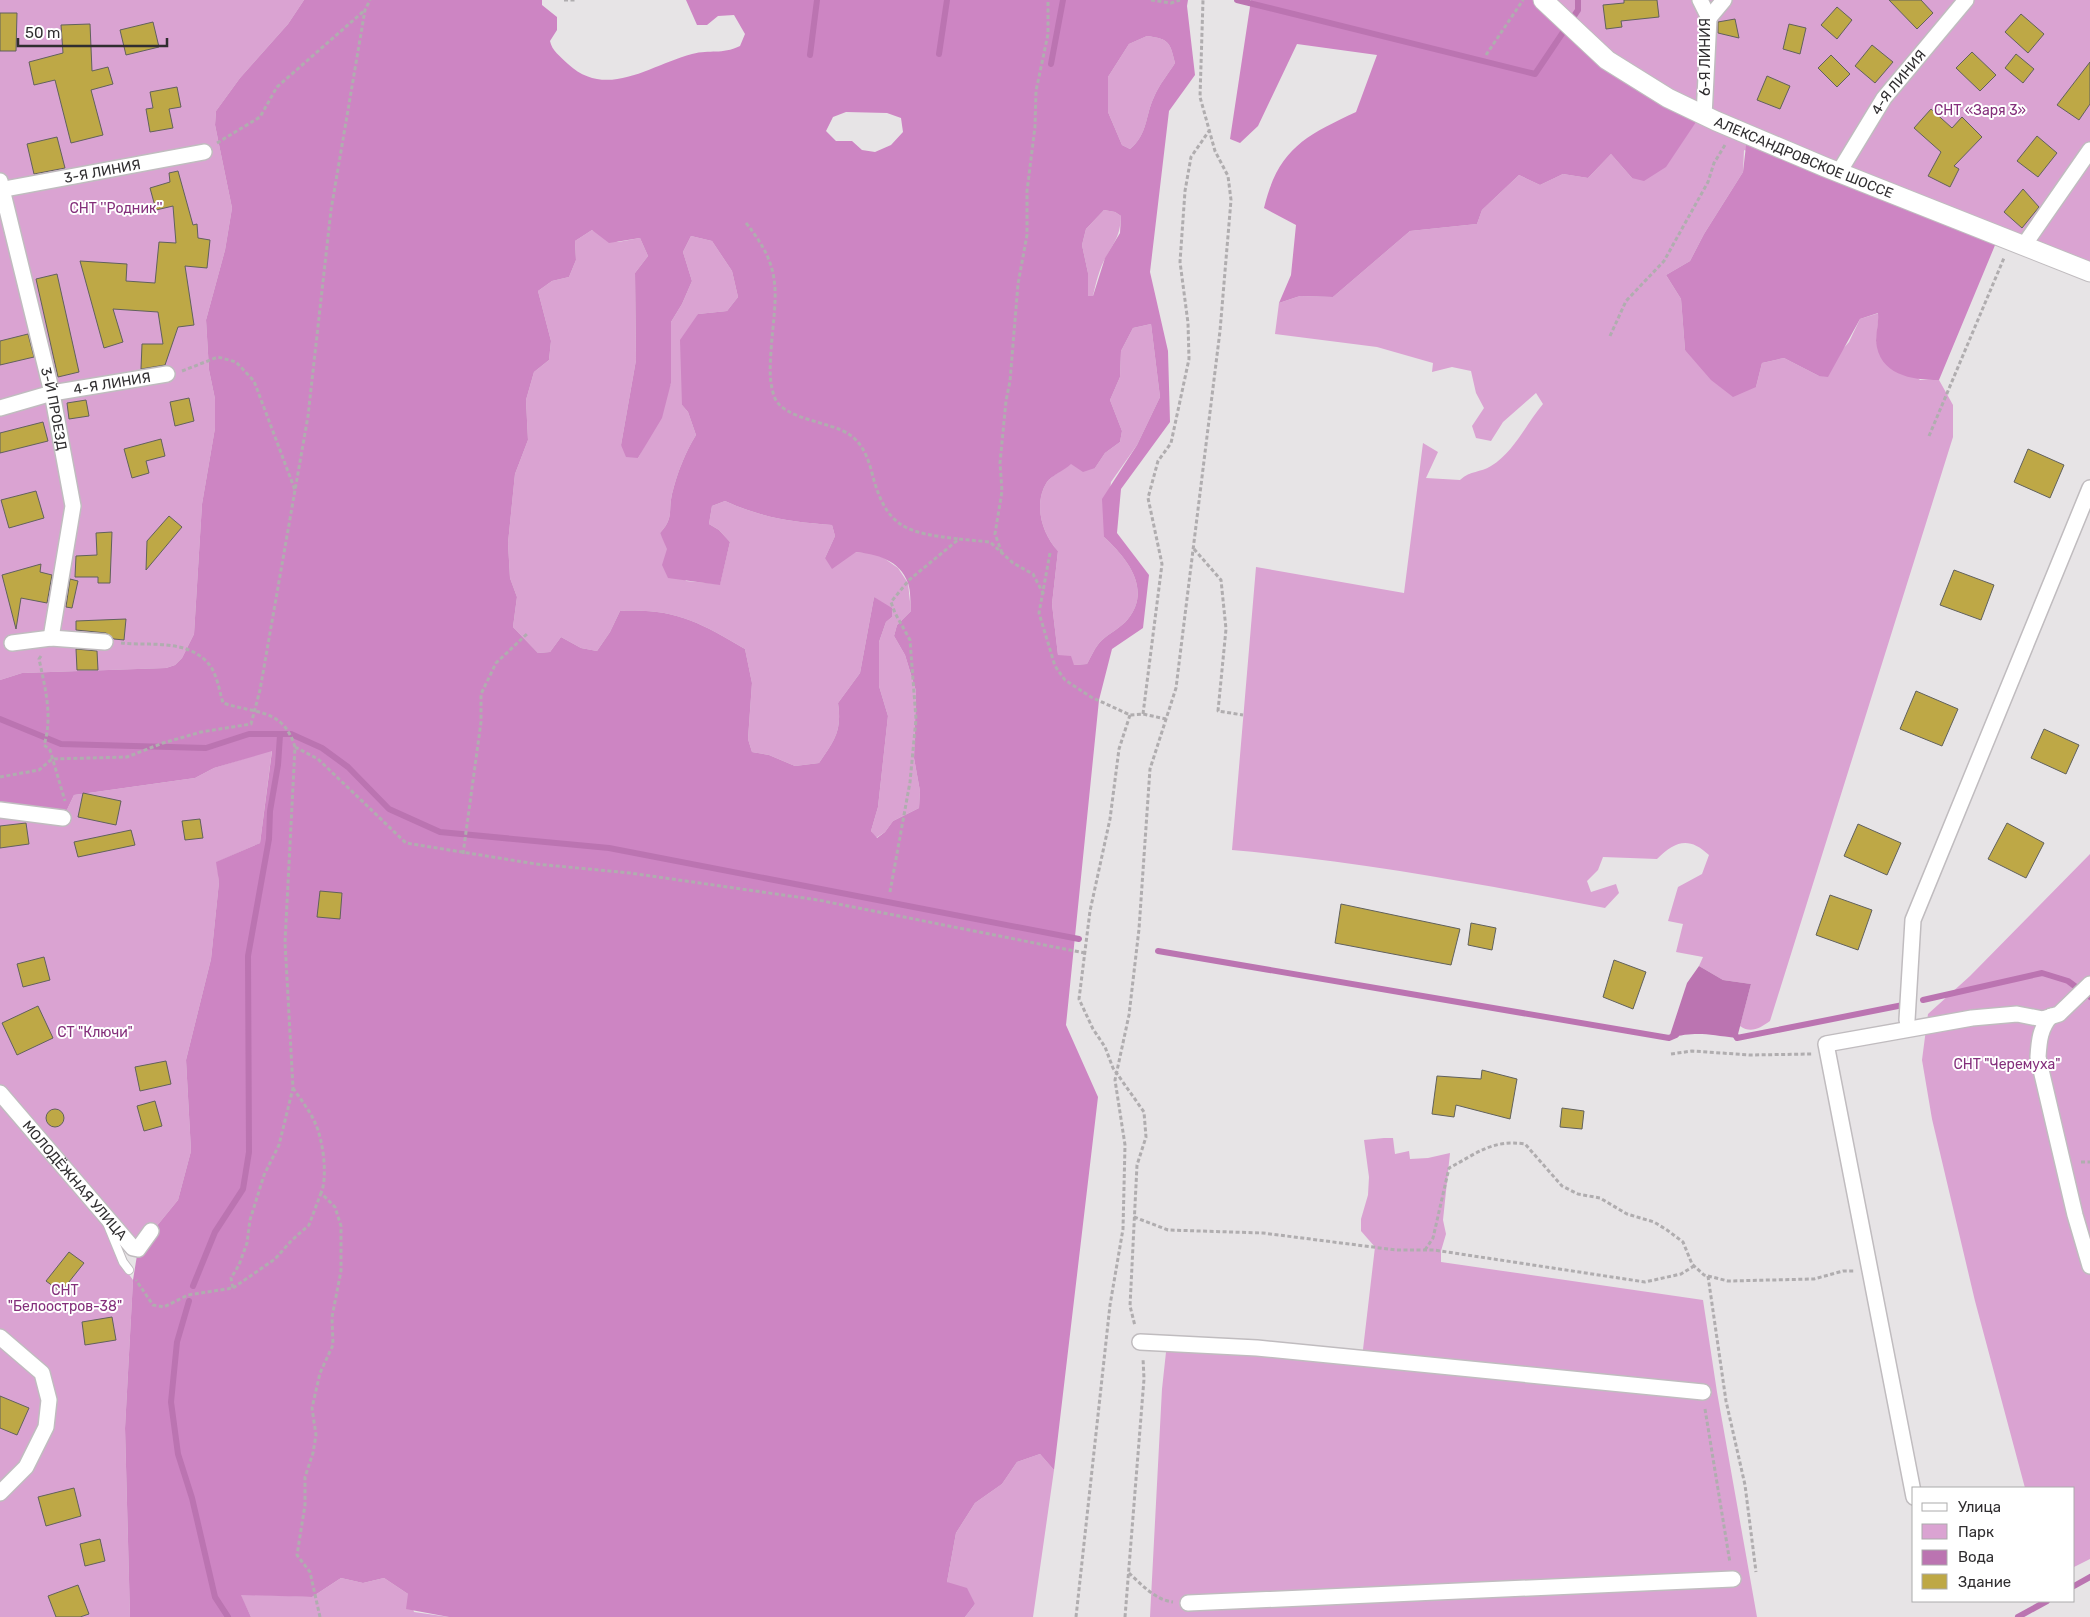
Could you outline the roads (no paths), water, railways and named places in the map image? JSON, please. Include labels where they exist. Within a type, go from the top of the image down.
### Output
[{"type":"street","name":"АЛЕКСАНДРОВСКОЕ ШОССЕ","points":[[1543,0],[1609,61],[1668,98],[1704,116],[2090,272]]},
{"type":"street","name":"6-Я ЛИНИЯ","points":[[1700,0],[1708,18],[1704,116]]},
{"type":"street","points":[[1708,18],[1724,0]]},
{"type":"street","name":"4-Я ЛИНИЯ","points":[[1840,172],[1884,98],[1966,0]]},
{"type":"street","points":[[2017,243],[2090,150]]},
{"type":"street","name":"3-Я ЛИНИЯ","points":[[1,186],[204,152]]},
{"type":"street","name":"3-Й ПРОЕЗД","points":[[1,186],[52,393],[73,506],[51,638]]},
{"type":"street","name":"4-Я ЛИНИЯ","points":[[0,408],[52,393],[167,374]]},
{"type":"street","points":[[1906,1020],[1913,920],[2090,488]]},
{"type":"street","points":[[12,643],[51,638],[105,642]]},
{"type":"street","points":[[0,810],[61,818]]},
{"type":"street","points":[[1912,1487],[1868,1271],[1826,1044],[1904,1028],[1972,1018],[2016,1014],[2043,1019],[2059,1014],[2090,984]]},
{"type":"street","points":[[2051,1016],[2045,1023],[2040,1039],[2038,1057],[2075,1215],[2090,1266]]},
{"type":"street","name":"МОЛОДЁЖНАЯ УЛИЦА","points":[[0,1093],[133,1248],[138,1249],[150,1231]]},
{"type":"street","points":[[0,1337],[42,1373],[49,1400],[46,1427],[26,1467],[0,1493]]},
{"type":"street","points":[[1140,1342],[1257,1348],[1702,1392]]},
{"type":"street","points":[[1188,1603],[1733,1578]]},
{"type":"lane","points":[[102,1212],[113,1242],[129,1270]]},
{"type":"water","points":[[1699,966],[1723,980],[1751,984],[1737,1038],[1696,1034],[1669,1038],[1687,983]]},
{"type":"waterway","points":[[810,55],[817,0]]},
{"type":"waterway","points":[[939,54],[947,0]]},
{"type":"waterway","points":[[1051,64],[1063,0]]},
{"type":"waterway","points":[[1237,0],[1535,74],[1578,10],[1578,0]]},
{"type":"waterway","points":[[0,719],[61,744],[206,748],[249,734],[291,734],[322,748],[348,767],[389,809],[440,832],[609,848],[1079,939]]},
{"type":"waterway","points":[[193,1286],[215,1232],[243,1189],[249,1152],[248,956],[269,839],[270,811],[278,765],[280,735]]},
{"type":"waterway","points":[[1158,951],[1669,1038],[1676,1035]]},
{"type":"waterway","points":[[1923,1000],[2042,973],[2068,981],[2076,987]]},
{"type":"waterway","points":[[1733,1031],[1737,1038],[1903,1005]]},
{"type":"waterway","points":[[189,1301],[177,1342],[171,1402],[178,1454],[192,1498],[215,1597],[228,1617]]},
{"type":"waterway","points":[[2075,1585],[2090,1577]]},
{"type":"waterway","points":[[2018,1617],[2045,1602]]},
{"type":"park label","name":"СНТ «Заря 3»","points":[[1980,110]]},
{"type":"park label","name":"СНТ ''Родник''","points":[[116,208]]},
{"type":"park label","name":"СТ \"Ключи\"","points":[[95,1032]]},
{"type":"park label","name":"СНТ \"Черемуха\"","points":[[2007,1064]]},
{"type":"park label","name":"СНТ \"Белоостров-38\"","points":[[65,1298]]}]
